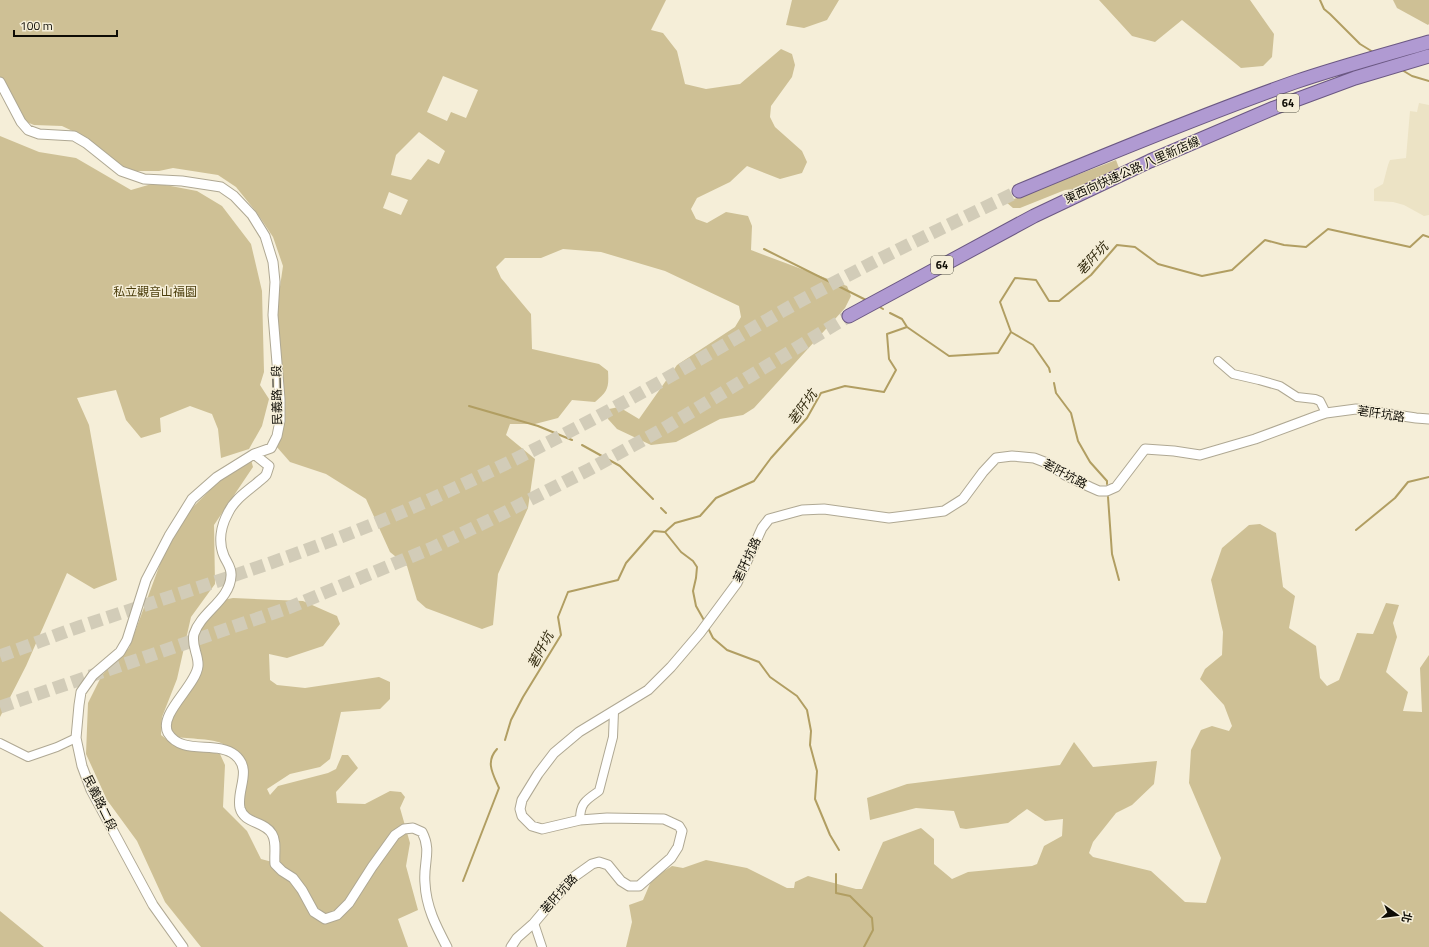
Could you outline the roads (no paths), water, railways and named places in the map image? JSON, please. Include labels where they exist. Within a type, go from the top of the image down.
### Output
[{"type":"highway","name":"東西向快速公路 八里新店線","points":[[1019,191],[1188,122],[1296,82],[1429,42]]},
{"type":"highway","name":"東西向快速公路 八里新店線","points":[[849,316],[1034,216],[1150,161],[1274,108],[1354,78],[1429,56]]},
{"type":"street","name":"民義路二段","points":[[0,82],[21,122],[28,130],[39,134],[74,136],[86,143],[121,171],[144,179],[182,181],[221,187],[234,196],[252,215],[265,236],[273,262],[275,282],[273,315],[280,407],[280,421],[277,436],[271,448],[254,454],[217,477],[192,499],[169,536],[146,580],[127,640],[120,652],[93,675],[81,692],[79,706],[76,738],[82,766],[91,790],[153,905],[183,947]]},
{"type":"street","points":[[1218,361],[1233,374],[1280,386],[1297,397],[1320,401],[1326,413]]},
{"type":"street","name":"荖阡坑路","points":[[511,947],[516,938],[534,923],[571,879],[592,864],[599,862],[608,865],[622,881],[629,886],[639,886],[671,858],[678,848],[682,831],[679,826],[664,819],[607,818],[580,820],[542,829],[532,826],[522,816],[520,809],[522,800],[538,774],[554,753],[579,732],[648,690],[671,667],[704,628],[737,583],[762,528],[769,519],[779,515],[802,510],[824,509],[888,518],[944,511],[963,499],[983,472],[996,458],[1012,456],[1034,458],[1047,463],[1065,475],[1090,488],[1099,491],[1107,491],[1116,487],[1145,449],[1200,455],[1255,439],[1326,413],[1356,409],[1429,419]]},
{"type":"street","points":[[254,454],[269,466],[266,474],[235,501],[228,512],[222,527],[220,545],[230,567],[231,576],[228,587],[219,601],[201,621],[194,633],[193,645],[198,666],[194,676],[170,714],[166,724],[168,732],[174,739],[187,746],[222,748],[234,754],[241,761],[244,773],[242,786],[238,797],[241,810],[249,820],[265,827],[272,833],[274,841],[275,864],[282,871],[293,878],[302,890],[314,912],[325,918],[337,915],[349,903],[395,835],[404,829],[413,828],[422,832],[426,841],[427,854],[425,882],[428,902],[435,924],[447,947]]},
{"type":"street","points":[[580,820],[580,812],[585,800],[599,791],[613,738],[614,711]]},
{"type":"street","points":[[0,743],[28,757],[57,747],[76,738]]},
{"type":"street","points":[[534,923],[542,947]]},
{"type":"waterway","points":[[1320,0],[1324,9],[1360,44],[1373,52]]},
{"type":"waterway","points":[[1402,70],[1412,76],[1429,81]]},
{"type":"waterway","name":"荖阡坑","points":[[505,740],[511,720],[523,697],[561,635],[558,617],[568,592],[618,580],[626,563],[654,531],[665,532],[675,523],[700,516],[716,498],[754,481],[771,458],[807,418],[821,393],[845,386],[884,392],[896,370],[889,359],[887,334],[907,327],[949,356],[998,353],[1011,332],[1000,302],[1015,278],[1036,280],[1049,301],[1059,301],[1091,275],[1117,245],[1135,247],[1158,264],[1202,276],[1232,270],[1265,240],[1284,245],[1306,247],[1328,229],[1410,247],[1423,235],[1429,237]]},
{"type":"waterway","points":[[764,249],[866,300]]},
{"type":"waterway","points":[[878,306],[883,309]]},
{"type":"waterway","points":[[890,313],[902,319],[907,327]]},
{"type":"waterway","points":[[1011,332],[1033,345],[1049,368],[1050,372]]},
{"type":"waterway","points":[[1054,383],[1056,393],[1071,413],[1078,441],[1090,462],[1107,481],[1107,484]]},
{"type":"waterway","points":[[469,406],[538,426],[572,440]]},
{"type":"waterway","points":[[582,445],[620,466],[653,499]]},
{"type":"waterway","points":[[1356,530],[1395,498],[1408,482],[1429,477]]},
{"type":"waterway","points":[[1108,497],[1112,554],[1119,580]]},
{"type":"waterway","points":[[661,508],[666,513]]},
{"type":"waterway","points":[[665,532],[681,552],[693,561],[697,567],[693,591],[696,606],[705,622]]},
{"type":"waterway","points":[[708,628],[713,638],[727,650],[759,662],[770,677],[797,696],[807,710],[811,731],[810,745],[817,771],[815,799],[830,835],[839,850]]},
{"type":"waterway","name":"荖阡坑","points":[[463,881],[499,788],[491,768],[491,759],[497,749]]},
{"type":"waterway","points":[[836,874],[836,893],[850,896],[872,918],[873,930],[864,947]]},
{"type":"tunnel","points":[[0,656],[79,627],[256,568],[343,536],[429,500],[575,429],[856,271],[1019,191]]},
{"type":"tunnel","points":[[0,707],[288,608],[432,548],[590,469],[663,429],[849,316]]},
{"type":"park label","name":"私立觀音山福園","points":[[155,292]]}]
